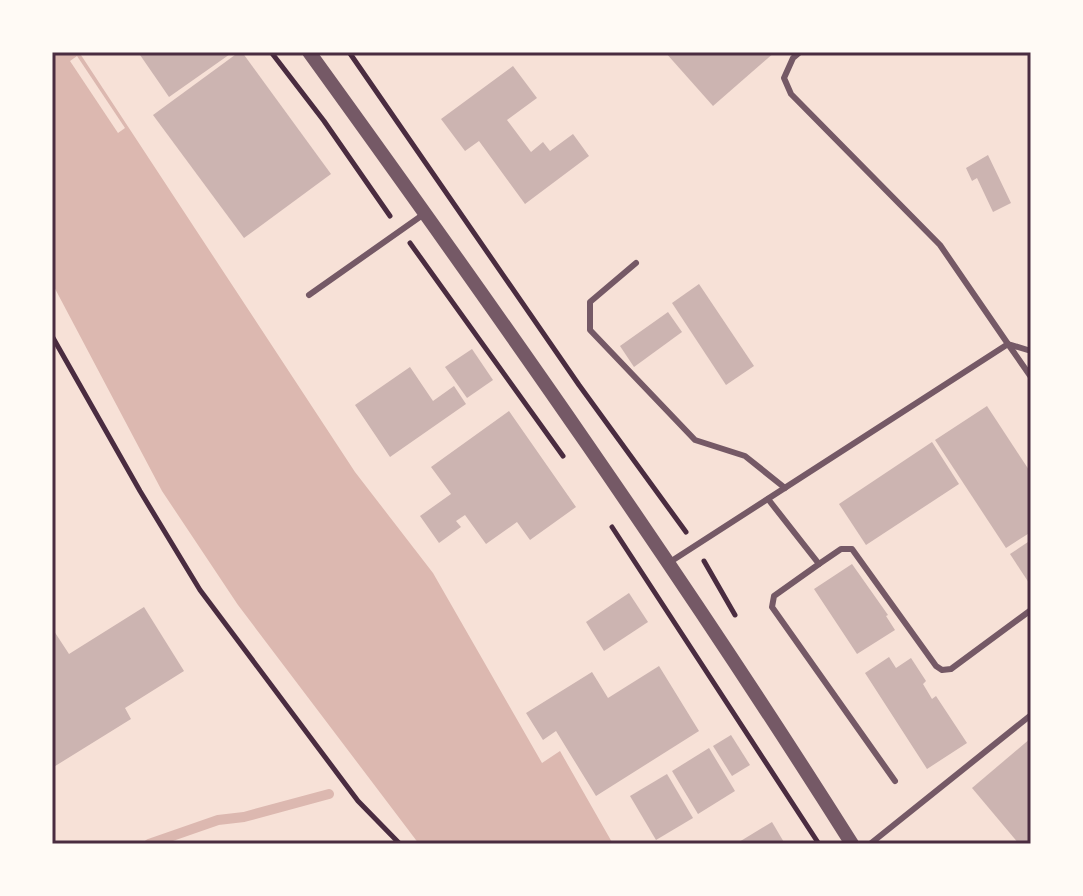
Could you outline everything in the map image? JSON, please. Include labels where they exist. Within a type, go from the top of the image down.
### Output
[{"type":"street","points":[[309,52],[670,562],[852,844]]},
{"type":"lane","points":[[800,52],[793,58],[784,78],[791,94],[940,245],[1031,377]]},
{"type":"lane","points":[[309,295],[425,213]]},
{"type":"lane","points":[[636,263],[590,302],[590,330],[695,440],[745,456],[785,488]]},
{"type":"lane","points":[[670,562],[1008,344],[1031,351]]},
{"type":"lane","points":[[768,499],[819,564]]},
{"type":"lane","points":[[895,781],[772,607],[774,596],[841,549],[852,549],[936,666],[942,670],[951,669],[1031,610]]},
{"type":"lane","points":[[870,844],[1031,715]]},
{"type":"path","points":[[272,52],[569,465]]},
{"type":"path","points":[[52,336],[200,590],[358,801],[400,844]]},
{"type":"path","points":[[605,517],[819,844]]},
{"type":"shaded area","points":[[52,52],[79,52],[355,472],[433,573],[542,763],[560,751],[613,844],[419,844],[238,605],[162,491],[52,283]]},
{"type":"pier","points":[[77,56],[125,128],[118,133],[70,61]]},
{"type":"building","points":[[138,52],[233,52],[169,97]]},
{"type":"building","points":[[239,52],[331,174],[244,238],[153,115]]},
{"type":"building","points":[[665,52],[775,52],[713,106]]},
{"type":"building","points":[[513,66],[537,98],[507,120],[531,152],[543,142],[550,151],[573,134],[589,156],[525,204],[479,141],[465,151],[441,119]]},
{"type":"building","points":[[988,155],[1011,203],[993,212],[977,178],[972,181],[966,168]]},
{"type":"building","points":[[699,284],[754,366],[726,385],[672,303]]},
{"type":"building","points":[[668,312],[682,332],[634,367],[620,346]]},
{"type":"building","points":[[472,349],[493,380],[467,398],[445,367]]},
{"type":"building","points":[[410,367],[433,401],[454,386],[466,404],[390,457],[355,405]]},
{"type":"building","points":[[987,406],[1031,473],[1031,532],[1006,548],[935,440]]},
{"type":"building","points":[[509,411],[576,507],[530,540],[517,522],[486,544],[465,515],[456,521],[461,527],[439,543],[420,516],[451,494],[431,467]]},
{"type":"building","points":[[932,442],[959,484],[866,545],[839,504]]},
{"type":"building","points":[[1031,540],[1031,586],[1010,554]]},
{"type":"building","points":[[852,564],[895,630],[857,654],[814,589]]},
{"type":"building","points":[[629,593],[648,622],[604,651],[586,622]]},
{"type":"building","points":[[144,607],[184,671],[125,708],[131,719],[52,768],[52,628],[69,654]]},
{"type":"building","points":[[889,657],[896,668],[911,658],[926,681],[923,684],[932,699],[936,696],[967,743],[927,769],[865,673]]},
{"type":"building","points":[[659,666],[699,731],[596,796],[556,731],[543,740],[526,713],[592,672],[608,698]]},
{"type":"building","points":[[731,735],[750,765],[732,776],[713,746]]},
{"type":"building","points":[[1031,738],[1031,844],[1019,844],[972,788]]},
{"type":"building","points":[[709,748],[735,791],[698,814],[672,771]]},
{"type":"building","points":[[667,774],[693,818],[656,840],[630,796]]},
{"type":"building","points":[[772,822],[785,844],[740,844],[739,842]]},
{"type":"waterway","points":[[149,844],[218,820],[244,817],[329,794]]}]
